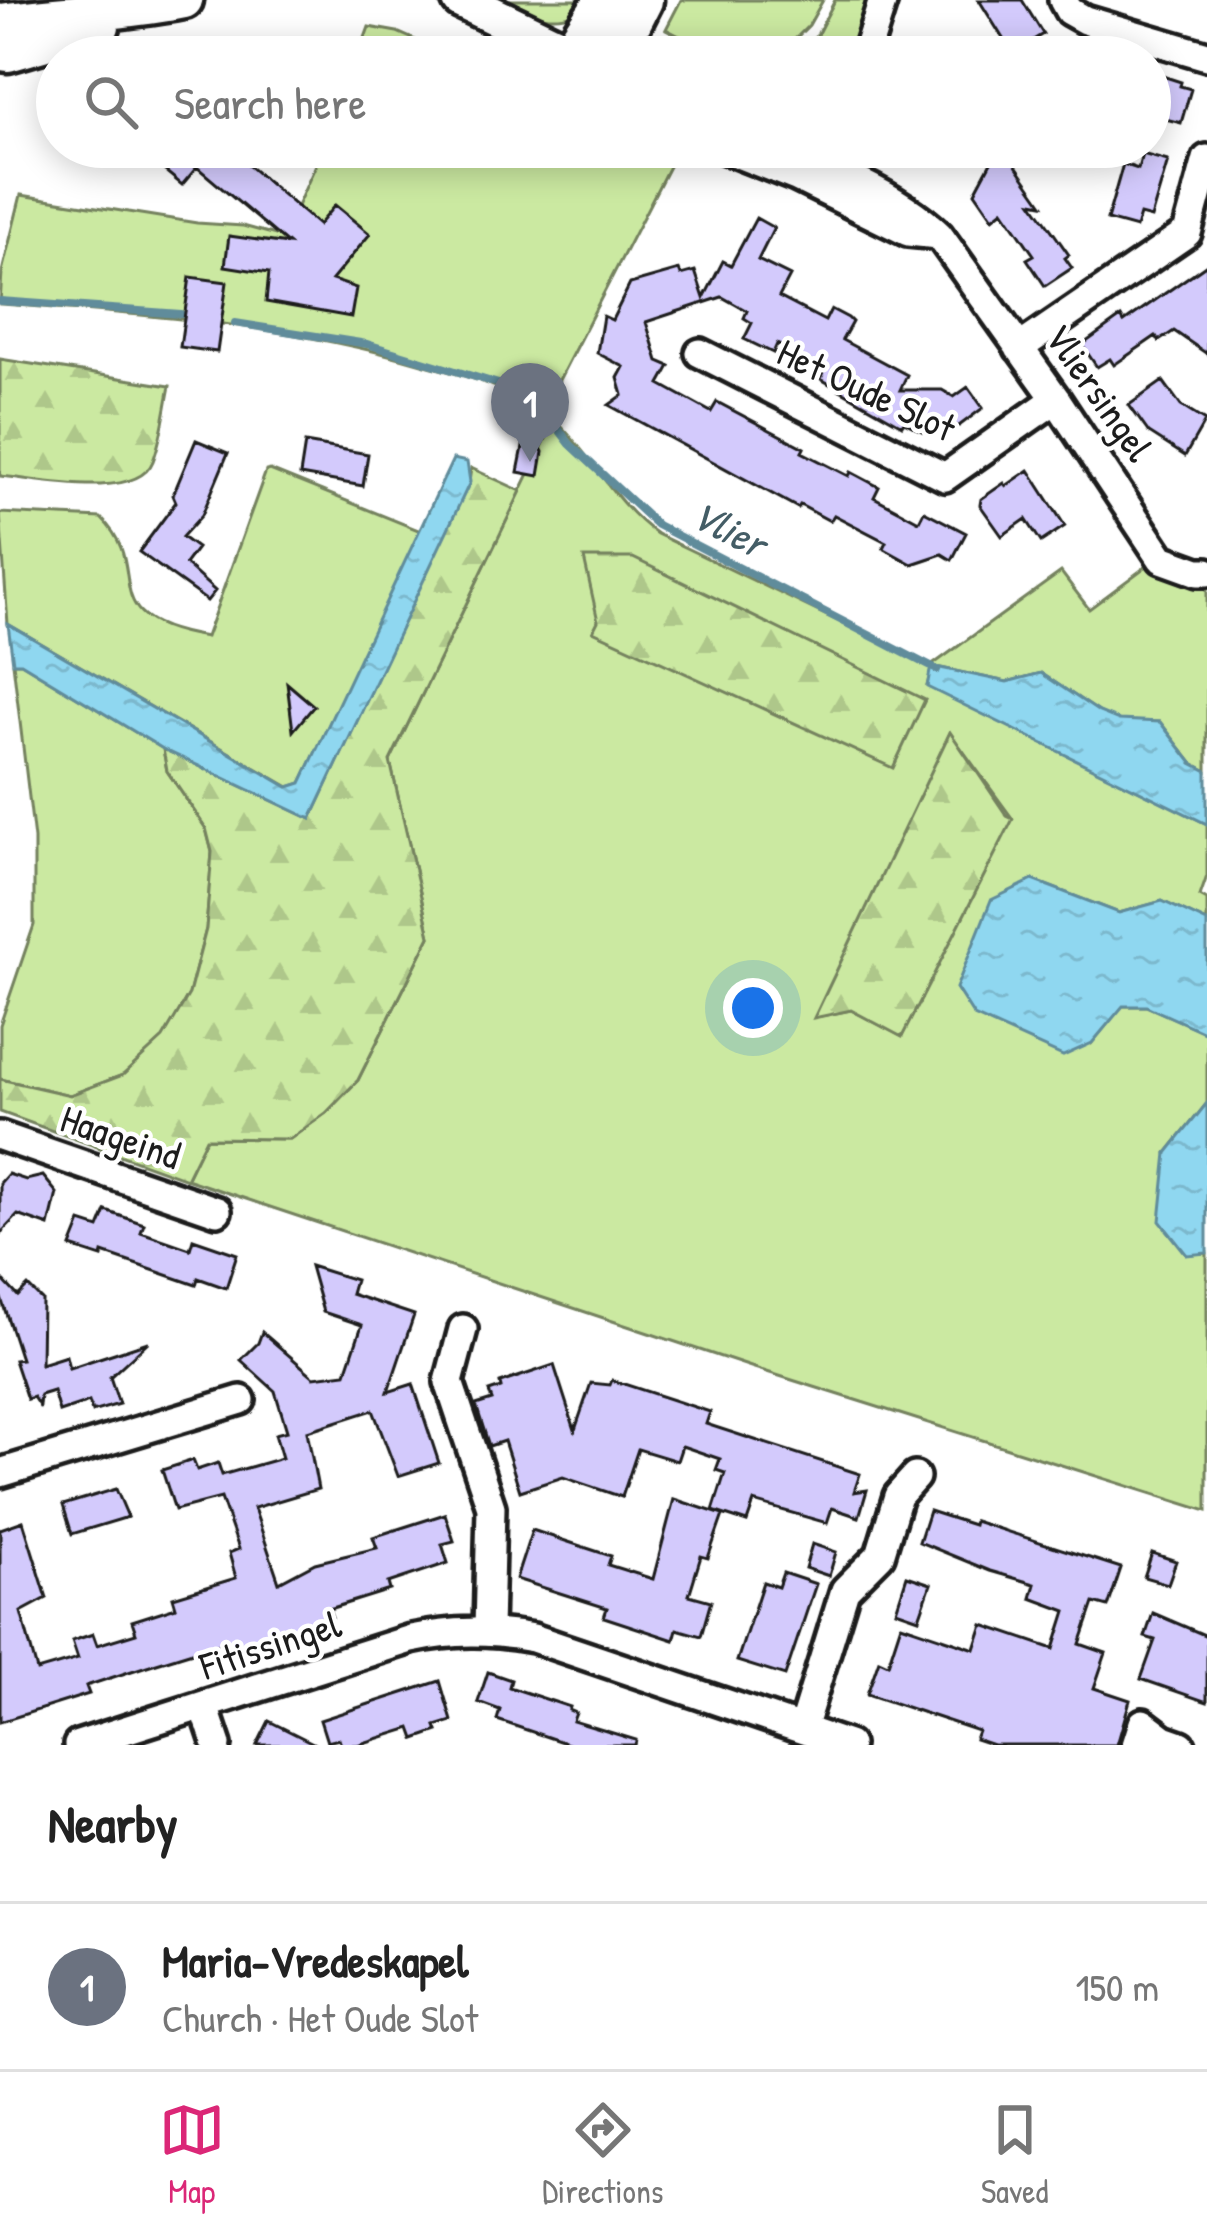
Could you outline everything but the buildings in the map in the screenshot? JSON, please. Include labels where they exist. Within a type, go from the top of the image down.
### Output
[{"type":"main road","points":[[0,22],[82,10],[131,10],[184,0]]},
{"type":"main road","points":[[461,0],[543,36]]},
{"type":"main road","points":[[595,36],[607,0]]},
{"type":"main road","points":[[607,36],[641,0]]},
{"type":"main road","points":[[62,36],[108,24],[131,10]]},
{"type":"main road","points":[[0,52],[36,43]]},
{"type":"street","points":[[872,36],[884,0]]},
{"type":"street","points":[[1063,0],[1084,20],[1139,36]]},
{"type":"street","points":[[1171,45],[1207,56]]},
{"type":"street","points":[[1018,348],[1187,233],[1200,214],[1207,159]]},
{"type":"street","name":"Vliersingel","points":[[815,168],[908,232],[939,235],[1057,399],[1162,559],[1207,572]]},
{"type":"street","name":"Het Oude Slot","points":[[700,352],[945,477],[1057,399]]},
{"type":"street","name":"Haageind","points":[[0,1136],[217,1210]]},
{"type":"street","points":[[463,1328],[449,1382],[491,1507],[488,1630]]},
{"type":"street","points":[[0,1473],[241,1400]]},
{"type":"street","points":[[802,1730],[845,1590],[880,1555],[898,1496],[916,1477]]},
{"type":"street","name":"Fitissingel","points":[[78,1745],[411,1639],[488,1630],[533,1638],[848,1745]]},
{"type":"street","points":[[204,1706],[217,1745]]},
{"type":"street","points":[[1140,1734],[1180,1745]]},
{"type":"green space","points":[[502,0],[594,0],[571,14],[549,17]]},
{"type":"green space","points":[[681,0],[823,0],[798,36],[680,36],[666,29]]},
{"type":"green space","points":[[835,0],[873,0],[862,36],[817,35]]},
{"type":"green space","points":[[369,27],[406,36],[366,36]]},
{"type":"green space","points":[[314,168],[668,168],[543,411],[469,378],[318,339],[160,317],[0,304],[2,272],[21,195],[243,226],[283,237]]},
{"type":"green space","points":[[0,359],[170,386],[153,461],[143,474],[107,485],[0,476]]},
{"type":"green space","points":[[555,420],[629,509],[657,534],[931,666],[1061,572],[1089,609],[1156,559],[1179,578],[1207,584],[1207,771],[1192,763],[1160,722],[1119,721],[1041,673],[1007,682],[932,666],[927,686],[1207,824],[1207,876],[1200,896],[1207,900],[1207,922],[1162,901],[1119,913],[1033,880],[1092,1043],[1122,1006],[1146,1006],[1207,1033],[1207,1103],[1167,1153],[1187,1254],[1207,1253],[1207,1511],[751,1367],[186,1179],[206,1138],[290,1139],[326,1113],[358,1080],[430,936],[390,761]],"holes":[[[950,733],[1012,818],[901,1036],[851,1010],[816,1017]]]},
{"type":"green space","points":[[471,468],[521,491],[390,761],[430,936],[358,1080],[326,1113],[290,1139],[206,1138],[186,1179],[0,1112],[0,1079],[70,1095],[123,1075],[163,1038],[189,994],[206,929],[212,852],[206,828],[167,771],[163,749],[311,819],[469,482]]},
{"type":"green space","points":[[270,470],[421,531],[301,783],[289,787],[8,624],[0,513],[101,518],[124,556],[135,605],[147,618],[170,629],[206,637]]},
{"type":"green space","points":[[584,558],[633,558],[925,700],[893,768],[593,631],[598,621]]},
{"type":"green space","points":[[13,663],[21,663],[163,749],[167,771],[206,829],[212,852],[206,929],[189,994],[164,1038],[123,1075],[70,1095],[0,1079],[0,1025],[34,925],[34,839]]},
{"type":"green space","points":[[950,732],[1013,819],[902,1037],[851,1010],[814,1018]]},
{"type":"water","points":[[453,459],[467,462],[470,482],[311,819],[163,749],[21,663],[13,663],[8,624],[288,787],[301,783]]},
{"type":"water","points":[[931,666],[1007,682],[1041,673],[1099,712],[1119,720],[1160,722],[1192,763],[1207,771],[1207,824],[927,687]]},
{"type":"water","points":[[1033,880],[1119,913],[1162,901],[1207,922],[1207,1040],[1206,1033],[1146,1006],[1123,1006],[1092,1043],[1063,1056],[974,1016],[956,988],[991,900]]},
{"type":"water","points":[[1207,1103],[1207,1253],[1187,1255],[1160,1221],[1167,1153]]},
{"type":"waterway","name":"Vlier","points":[[0,301],[181,314]]},
{"type":"waterway","name":"Vlier","points":[[235,323],[367,344],[505,386],[548,415],[570,444],[657,525],[937,670]]},
{"type":"place","name":"Maria-Vredeskapel","points":[[530,462]]}]
